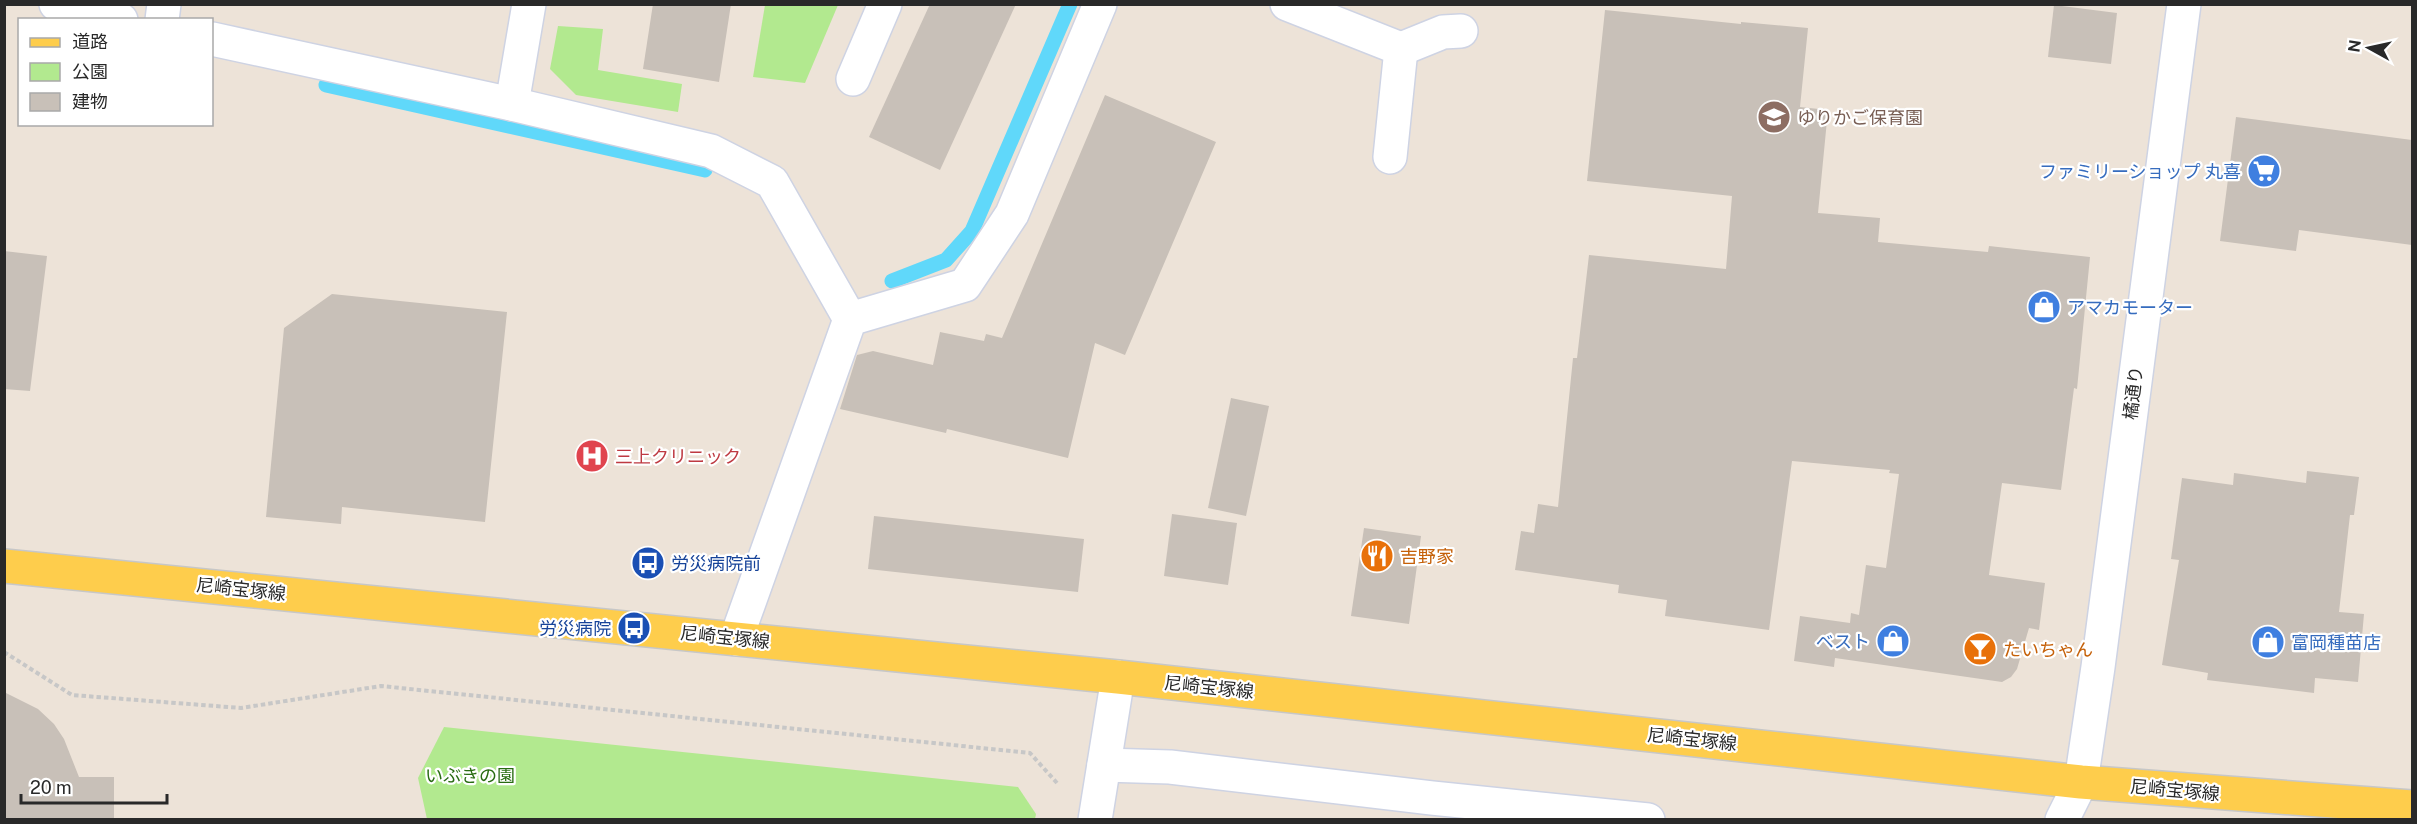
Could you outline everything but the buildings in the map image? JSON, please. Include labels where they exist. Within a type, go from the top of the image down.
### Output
[{"type":"main road","name":"尼崎宝塚線","points":[[4,566],[1118,677],[2081,782],[2412,807]]},
{"type":"street","points":[[56,4],[113,18]]},
{"type":"street","points":[[512,104],[529,4]]},
{"type":"street","points":[[853,79],[885,4]]},
{"type":"street","points":[[850,319],[965,285],[1011,214],[1100,4]]},
{"type":"street","points":[[1287,4],[1401,49],[1443,32],[1461,31]]},
{"type":"street","name":"橘通り","points":[[2062,819],[2081,782],[2184,4]]},
{"type":"street","points":[[213,39],[512,104],[711,151],[772,182],[850,319],[736,639]]},
{"type":"street","points":[[1390,157],[1401,49]]},
{"type":"street","points":[[1095,819],[1118,677]]},
{"type":"street","points":[[1104,765],[1170,767],[1430,809],[1648,819]]},
{"type":"path","points":[[4,652],[72,695],[242,708],[381,686],[1030,753],[1058,785]]},
{"type":"green space","points":[[765,5],[838,5],[805,83],[753,77]]},
{"type":"green space","points":[[558,26],[603,29],[598,70],[682,84],[678,112],[576,95],[550,69]]},
{"type":"green space","name":"いぶきの園","points":[[444,727],[1018,787],[1036,814],[1035,819],[427,819],[418,778]]},
{"type":"waterway","points":[[892,281],[946,260],[972,231],[1070,4]]},
{"type":"waterway","points":[[326,85],[705,170]]},
{"type":"place","name":"ゆりかご保育園","points":[[1774,117]]},
{"type":"place","name":"ファミリーショップ 丸喜","points":[[2264,171]]},
{"type":"place","name":"アマカモーター","points":[[2044,307]]},
{"type":"place","name":"三上クリニック","points":[[592,456]]},
{"type":"place","name":"吉野家","points":[[1377,556]]},
{"type":"place","name":"労災病院前","points":[[648,563]]},
{"type":"place","name":"労災病院","points":[[634,628]]},
{"type":"place","name":"ベスト","points":[[1893,641]]},
{"type":"place","name":"富岡種苗店","points":[[2268,642]]},
{"type":"place","name":"たいちゃん","points":[[1980,649]]}]
